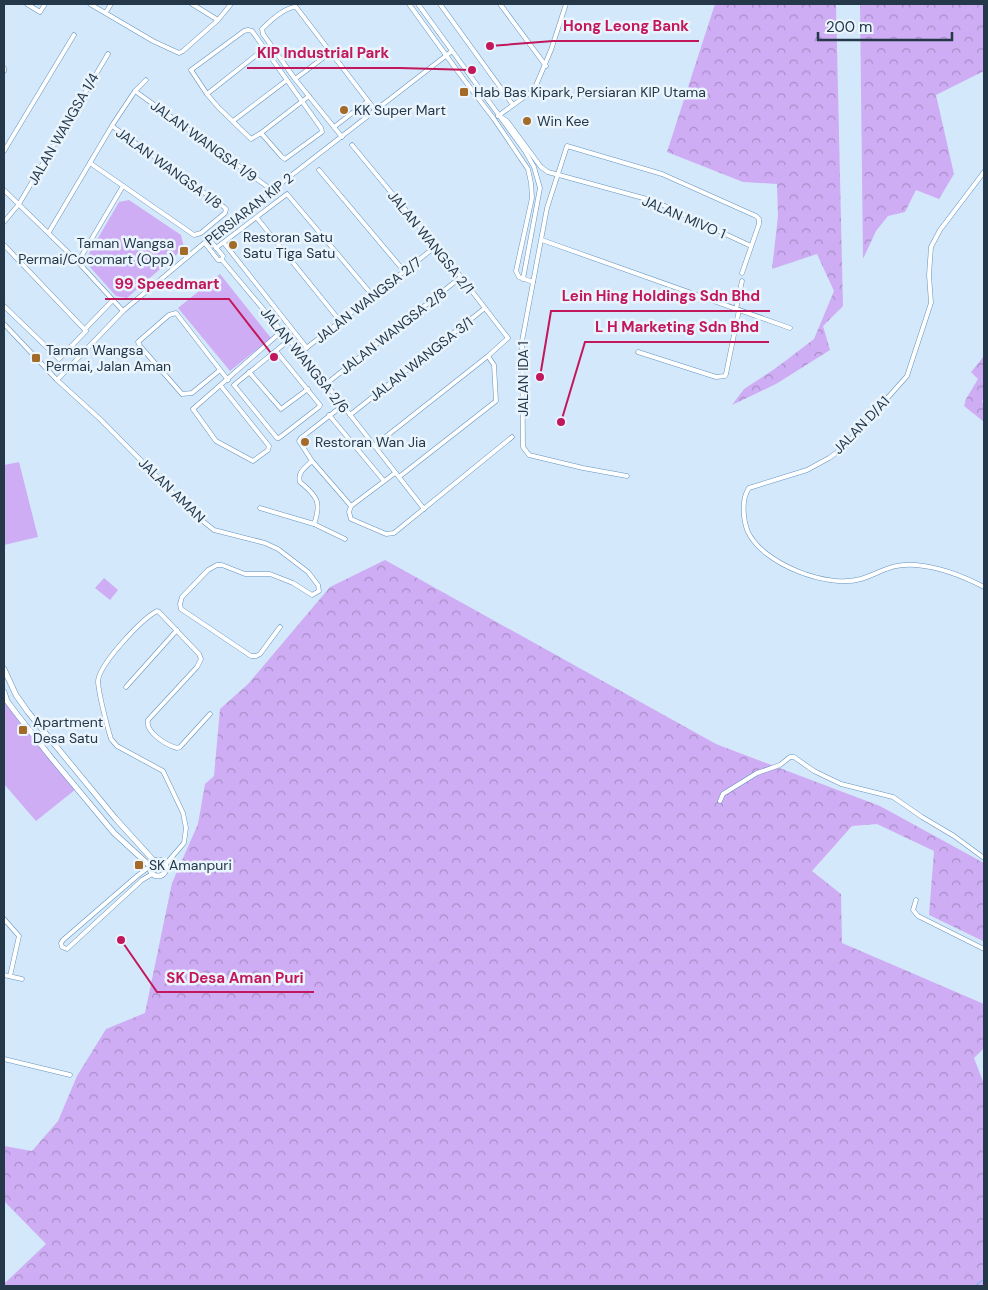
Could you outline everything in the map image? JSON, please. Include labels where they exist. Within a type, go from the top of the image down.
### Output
[{"type":"street","points":[[28,4],[40,12],[45,4]]},
{"type":"street","points":[[90,4],[152,41],[179,53],[218,20],[231,4]]},
{"type":"street","points":[[106,12],[111,4]]},
{"type":"street","points":[[192,4],[218,20]]},
{"type":"street","points":[[409,4],[494,118],[524,161],[530,174],[532,198],[516,271],[519,277],[534,282]]},
{"type":"street","points":[[418,4],[525,151],[536,173],[540,188],[539,199],[529,244],[524,279]]},
{"type":"street","points":[[440,4],[513,105]]},
{"type":"street","points":[[500,4],[546,66]]},
{"type":"street","points":[[494,118],[534,90],[546,66],[566,4]]},
{"type":"street","points":[[342,137],[295,79],[263,34],[262,29],[267,24],[289,8],[296,7],[376,110]]},
{"type":"street","points":[[261,133],[282,157],[287,159],[322,133],[321,128],[302,102],[287,80],[264,49],[252,31],[244,30],[191,70],[218,107],[251,139],[261,133],[302,102],[309,96]]},
{"type":"street","points":[[4,151],[74,35]]},
{"type":"street","points":[[207,94],[264,49]]},
{"type":"street","name":"PERSIARAN KIP 2","points":[[57,380],[124,311],[205,243],[452,50]]},
{"type":"street","points":[[295,79],[331,52]]},
{"type":"street","name":"JALAN WANGSA 1/4","points":[[4,222],[19,204],[108,54]]},
{"type":"street","points":[[49,232],[112,126],[135,91],[146,80]]},
{"type":"street","points":[[233,121],[287,80]]},
{"type":"street","name":"JALAN WANGSA 1/9","points":[[135,91],[272,190]]},
{"type":"street","points":[[334,127],[368,101]]},
{"type":"street","points":[[307,108],[314,103]]},
{"type":"street","name":"JALAN MIVO 1","points":[[498,116],[507,121],[541,167],[548,172],[654,201],[752,246]]},
{"type":"street","name":"JALAN WANGSA 1/8","points":[[112,126],[226,210],[219,218],[196,235],[191,234],[123,186]]},
{"type":"street","name":"JALAN WANGSA 2/1","points":[[352,145],[507,336],[507,340],[488,356]]},
{"type":"street","name":"JALAN IDA 1","points":[[627,476],[529,455],[524,450],[522,441],[522,341],[547,208],[566,146],[662,174],[756,216],[759,222],[752,246]]},
{"type":"street","points":[[78,262],[123,186],[90,163]]},
{"type":"street","points":[[319,170],[404,271]]},
{"type":"street","name":"JALAN D/A1","points":[[984,172],[940,230],[931,246],[929,275],[931,303],[907,376],[843,448],[807,470],[753,486],[747,491],[744,516],[752,539],[764,552],[798,571],[816,577],[833,581],[861,579],[889,567],[903,564],[918,565],[944,571],[984,587]]},
{"type":"street","points":[[530,174],[536,173]]},
{"type":"street","points":[[4,190],[49,232],[124,311]]},
{"type":"street","points":[[216,248],[287,194],[373,296]]},
{"type":"street","points":[[257,218],[340,321]]},
{"type":"street","name":"JALAN WANGSA 2/6","points":[[209,240],[223,256],[222,260]]},
{"type":"street","points":[[542,240],[790,328]]},
{"type":"street","name":"JALAN WANGSA 2/6","points":[[205,243],[218,260],[222,260],[326,384],[424,509]]},
{"type":"street","points":[[224,243],[307,348]]},
{"type":"street","points":[[4,245],[85,330]]},
{"type":"street","name":"JALAN WANGSA 2/7","points":[[300,353],[435,246]]},
{"type":"street","points":[[742,273],[752,246]]},
{"type":"street","name":"JALAN WANGSA 2/8","points":[[326,384],[461,277]]},
{"type":"street","points":[[638,352],[716,377],[725,376],[742,281]]},
{"type":"street","points":[[4,306],[59,360],[113,300]]},
{"type":"street","name":"JALAN WANGSA 3/1","points":[[350,415],[485,308]]},
{"type":"street","points":[[220,370],[192,393],[182,394],[138,342],[169,314],[176,314],[228,380]]},
{"type":"street","name":"JALAN AMAN","points":[[4,324],[57,380],[100,419],[194,514],[214,530],[265,542],[278,549],[308,572],[318,585],[319,591],[312,594],[293,583],[270,574],[245,574],[222,565],[217,565],[208,570],[182,597],[181,609],[251,656],[260,654],[280,627]]},
{"type":"street","points":[[221,386],[270,448],[253,461],[216,441],[194,411],[194,407],[228,380],[282,331]]},
{"type":"street","points":[[276,351],[320,406],[280,438],[234,387],[249,372],[289,340]]},
{"type":"street","points":[[374,446],[488,356],[494,366],[496,401],[399,477]]},
{"type":"street","points":[[249,372],[281,409],[308,389]]},
{"type":"street","points":[[342,406],[300,440],[301,446],[351,506]]},
{"type":"street","points":[[329,416],[384,481]]},
{"type":"street","points":[[395,473],[351,506],[349,512],[351,519],[390,534],[398,530],[512,437]]},
{"type":"street","points":[[312,460],[301,472],[299,479],[316,497],[319,510],[314,524]]},
{"type":"street","points":[[260,508],[314,524],[344,539]]},
{"type":"street","points":[[165,866],[162,861],[151,865],[137,876],[63,940],[61,943],[62,947],[67,949],[142,880],[152,874],[162,875],[165,871],[165,866],[184,843],[186,828],[183,813],[163,770],[117,746],[111,739],[98,681],[102,670],[115,652],[139,624],[156,611],[177,630],[199,654],[201,659],[197,667],[148,720],[149,731],[177,748],[210,714]]},
{"type":"street","points":[[126,687],[177,630]]},
{"type":"street","points":[[4,669],[16,695],[28,712],[151,865],[152,874]]},
{"type":"street","points":[[4,692],[7,701],[16,713],[80,793],[114,833],[151,865]]},
{"type":"street","points":[[720,801],[723,794],[757,773],[780,765],[790,757],[794,757],[814,771],[841,784],[893,797],[954,836],[984,858]]},
{"type":"street","points":[[916,900],[913,910],[918,916],[984,949]]},
{"type":"street","points":[[4,919],[18,937],[10,976]]},
{"type":"street","points":[[4,975],[22,979]]},
{"type":"street","points":[[4,1060],[70,1075]]},
{"type":"green space","points":[[715,4],[836,4],[843,306],[823,326],[830,350],[776,384],[732,405],[744,389],[776,368],[814,339],[834,291],[817,254],[772,269],[778,216],[777,184],[743,182],[667,152]]},
{"type":"green space","points":[[860,4],[984,4],[984,71],[936,95],[954,174],[939,199],[916,190],[905,212],[888,216],[876,231],[863,259]]},
{"type":"green space","points":[[129,200],[181,235],[184,248],[127,298],[116,296],[89,266],[87,257],[119,202]]},
{"type":"green space","points":[[220,274],[271,338],[230,371],[178,308]]},
{"type":"green space","points":[[984,356],[984,395],[982,402],[984,404],[984,422],[964,406],[978,379],[971,372]]},
{"type":"green space","points":[[19,462],[38,537],[4,545],[4,465]]},
{"type":"green space","points":[[385,560],[716,744],[880,806],[984,863],[983,941],[929,915],[934,851],[877,824],[852,826],[812,871],[841,894],[842,943],[984,1004],[984,1048],[974,1058],[984,1084],[984,1286],[4,1286],[4,1282],[46,1244],[4,1201],[4,1146],[32,1151],[58,1121],[77,1076],[106,1029],[145,1013],[172,883],[198,824],[205,784],[214,776],[220,709],[248,684],[330,587]]},
{"type":"green space","points":[[104,578],[118,590],[110,600],[95,588]]},
{"type":"green space","points":[[7,701],[76,789],[36,821],[4,784],[4,704]]},
{"type":"waterway","points":[[975,1286],[984,1279]]},
{"type":"place","name":"Hong Leong Bank","points":[[490,46]]},
{"type":"place","name":"KIP Industrial Park","points":[[472,70]]},
{"type":"place","name":"Hab Bas Kipark, Persiaran KIP Utama","points":[[464,92]]},
{"type":"place","name":"KK Super Mart","points":[[344,110]]},
{"type":"place","name":"Win Kee","points":[[527,121]]},
{"type":"place","name":"Restoran Satu Satu Tiga Satu","points":[[233,245]]},
{"type":"place","name":"Taman Wangsa Permai/Cocomart (Opp)","points":[[184,251]]},
{"type":"place","name":"99 Speedmart","points":[[274,357]]},
{"type":"place","name":"Taman Wangsa Permai, Jalan Aman","points":[[36,358]]},
{"type":"place","name":"Lein Hing Holdings Sdn Bhd","points":[[540,377]]},
{"type":"place","name":"L H Marketing Sdn Bhd","points":[[561,422]]},
{"type":"place","name":"Restoran Wan Jia","points":[[305,442]]},
{"type":"place","name":"Apartment Desa Satu","points":[[23,730]]},
{"type":"place","name":"SK Amanpuri","points":[[139,865]]},
{"type":"place","name":"SK Desa Aman Puri","points":[[121,940]]}]
